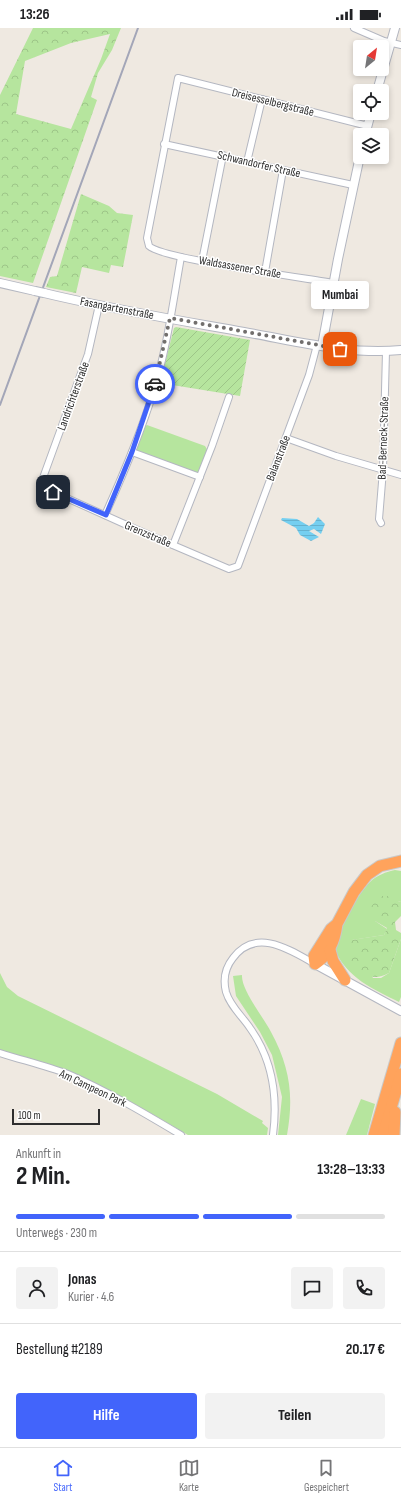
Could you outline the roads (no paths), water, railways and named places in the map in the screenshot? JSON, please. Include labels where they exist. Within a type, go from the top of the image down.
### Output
[{"type":"highway","points":[[315,964],[314,956],[331,929],[336,924],[364,878],[377,868],[398,863]]},
{"type":"highway","points":[[315,964],[330,950],[336,924]]},
{"type":"highway","points":[[330,950],[333,961],[344,980]]},
{"type":"highway","points":[[374,1135],[401,1043]]},
{"type":"highway","points":[[383,1135],[401,1074]]},
{"type":"highway","points":[[394,1135],[394,1122],[401,1082]]},
{"type":"street","points":[[354,28],[390,42],[401,44]]},
{"type":"street","points":[[378,84],[394,28]]},
{"type":"street","name":"Dreisesselbergstraße","points":[[164,144],[178,78],[368,126]]},
{"type":"street","points":[[247,162],[262,99]]},
{"type":"street","points":[[368,126],[369,120]]},
{"type":"street","name":"Schwandorfer Straße","points":[[164,144],[223,155],[247,162],[353,185]]},
{"type":"street","name":"Waldsassener Straße","points":[[164,144],[147,238],[149,246],[156,251],[181,257],[334,283]]},
{"type":"street","points":[[202,261],[223,155]]},
{"type":"street","name":"Balanstraße","points":[[234,568],[238,566],[320,346],[358,164]]},
{"type":"street","points":[[265,272],[283,170]]},
{"type":"street","points":[[106,515],[132,452],[153,394],[170,318],[181,257]]},
{"type":"street","name":"Fasangartenstraße","points":[[0,283],[100,305],[320,346],[386,351],[401,350]]},
{"type":"street","name":"Landrichterstraße","points":[[40,486],[88,354],[100,305]]},
{"type":"street","name":"Bad-Berneck-Straße","points":[[382,523],[379,519],[383,470],[386,351]]},
{"type":"street","points":[[173,545],[229,397]]},
{"type":"street","points":[[286,438],[336,456],[401,475]]},
{"type":"street","points":[[132,452],[200,477]]},
{"type":"street","name":"Grenzstraße","points":[[40,486],[173,545],[229,568],[234,568]]},
{"type":"street","points":[[273,1134],[275,1092],[269,1066],[258,1040],[228,997],[225,984],[226,973],[235,955],[247,946],[261,942],[279,945],[401,1011]]},
{"type":"street","name":"Am Campeon Park","points":[[0,1054],[66,1074],[84,1082],[108,1093],[182,1135]]},
{"type":"water","points":[[318,517],[325,524],[321,534],[314,529],[309,531],[319,537],[311,541],[300,535],[296,528],[281,520],[282,518],[297,519],[309,526],[314,523]]},
{"type":"railway","points":[[0,405],[138,28]]},
{"type":"place","name":"Mumbai","points":[[340,349]]}]
